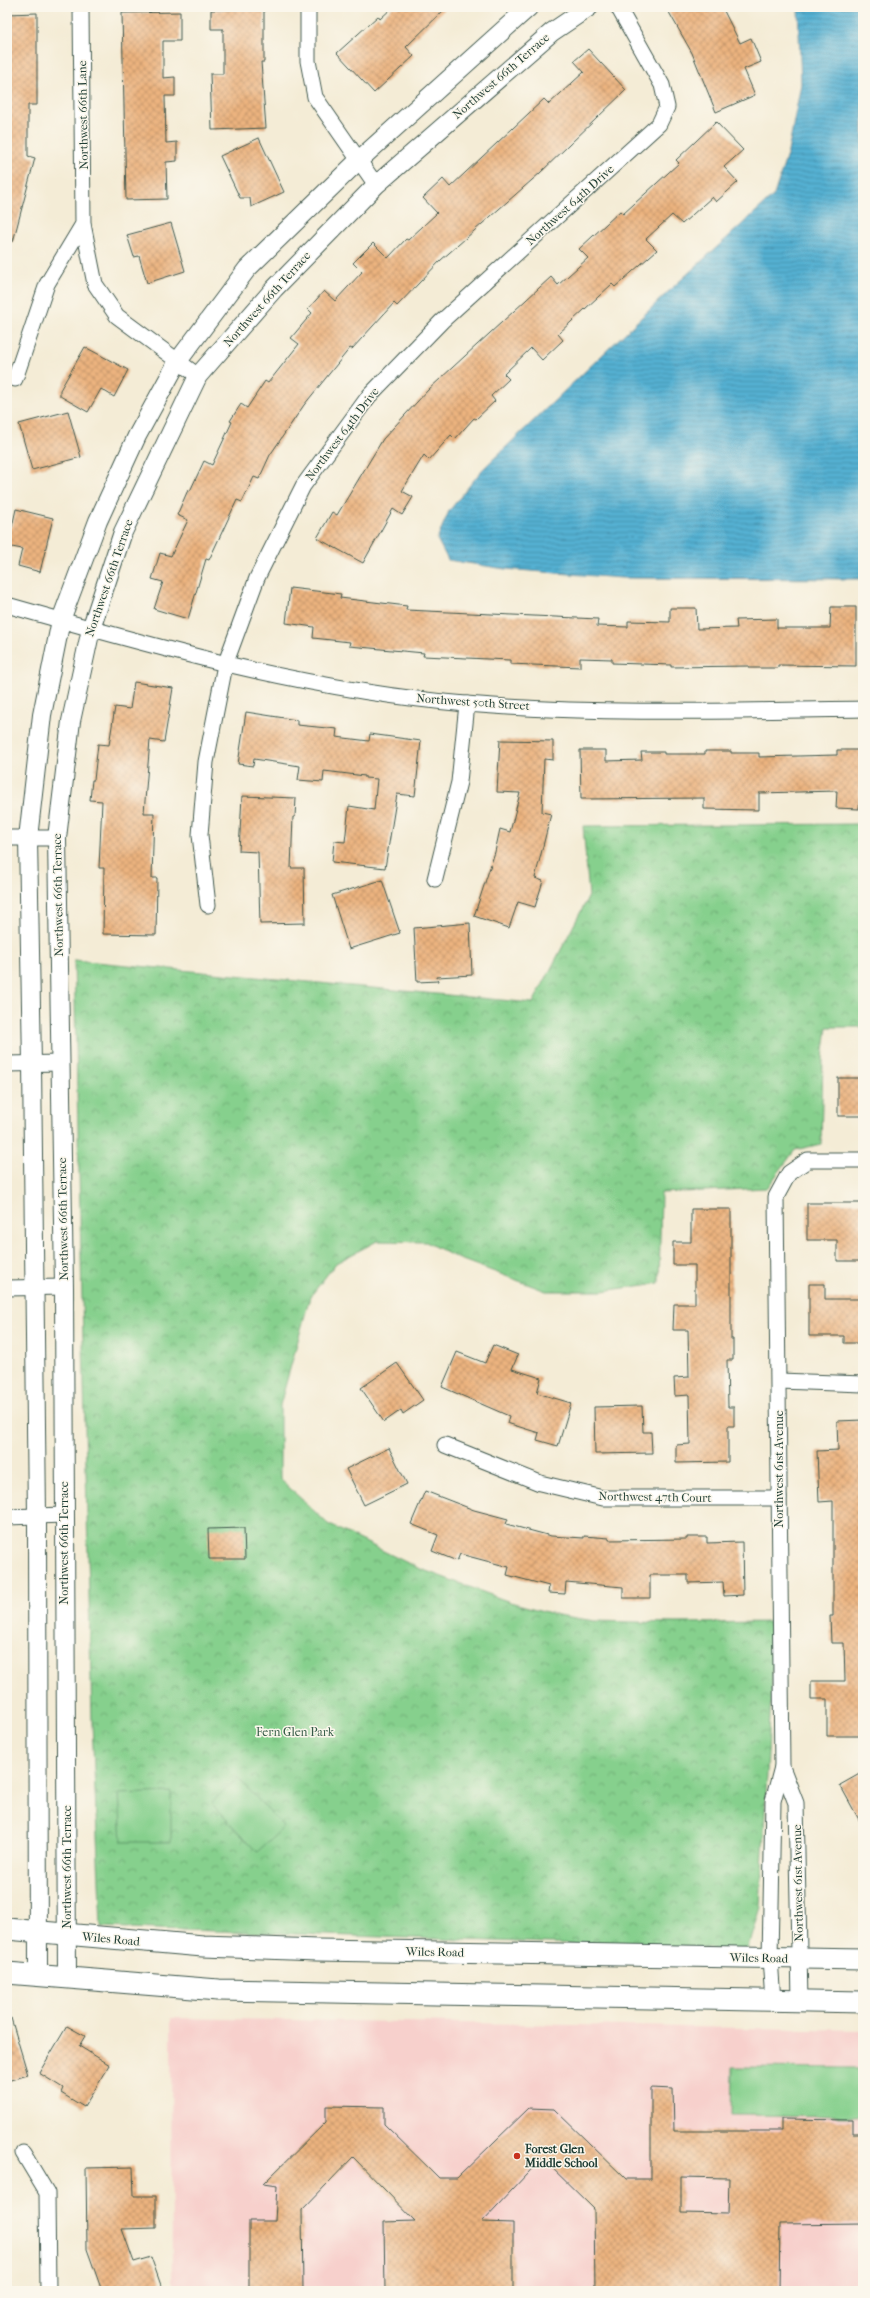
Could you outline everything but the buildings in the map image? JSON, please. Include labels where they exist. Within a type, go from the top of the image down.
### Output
[{"type":"main road","name":"Wiles Road","points":[[7,1929],[203,1946],[317,1950],[863,1959]]},
{"type":"main road","points":[[7,1973],[67,1979],[226,1990],[863,2002]]},
{"type":"street","name":"Northwest 66th Lane","points":[[81,7],[83,224],[96,284],[117,316],[198,376]]},
{"type":"street","points":[[308,7],[308,61],[315,97],[376,185]]},
{"type":"street","points":[[38,1976],[35,1288],[28,838],[42,715],[61,620],[98,521],[137,436],[178,361],[247,269],[359,160],[529,7]]},
{"type":"street","name":"Northwest 66th Terrace","points":[[67,1979],[64,1286],[56,838],[71,721],[91,629],[122,532],[198,376],[274,289],[376,185],[552,32],[589,7]]},
{"type":"street","name":"Northwest 64th Drive","points":[[208,906],[200,835],[206,762],[225,665],[257,578],[303,486],[369,396],[442,321],[659,124],[667,107],[662,85],[618,7]]},
{"type":"street","points":[[15,379],[47,284],[83,224]]},
{"type":"street","name":"Northwest 50th Street","points":[[7,604],[91,629],[225,665],[347,689],[467,704],[640,712],[863,709]]},
{"type":"street","points":[[435,879],[459,782],[467,704]]},
{"type":"street","points":[[7,838],[56,838]]},
{"type":"street","points":[[7,1064],[61,1063]]},
{"type":"street","name":"Northwest 61st Avenue","points":[[773,2001],[770,1958],[773,1801],[782,1767],[776,1197],[789,1173],[808,1160],[863,1160]]},
{"type":"street","points":[[7,1288],[64,1286]]},
{"type":"street","points":[[779,1382],[863,1384]]},
{"type":"street","name":"Northwest 47th Court","points":[[445,1445],[540,1483],[603,1498],[779,1498]]},
{"type":"street","points":[[7,1517],[64,1515]]},
{"type":"street","name":"Northwest 61st Avenue","points":[[782,1767],[796,1803],[800,2001]]},
{"type":"street","points":[[23,2153],[47,2193],[48,2291]]},
{"type":"shaded area","name":"Forest Glen Middle School","points":[[171,2018],[863,2030],[863,2291],[178,2291],[172,2281]]},
{"type":"green space","name":"Fern Glen Park","points":[[863,824],[863,1027],[827,1027],[823,1058],[821,1144],[795,1150],[767,1188],[661,1193],[659,1283],[602,1291],[546,1291],[457,1258],[426,1242],[377,1241],[336,1263],[310,1297],[280,1405],[280,1479],[328,1524],[418,1568],[510,1602],[558,1615],[594,1621],[675,1623],[775,1622],[760,1907],[747,1950],[101,1927],[92,1723],[74,960],[533,1003],[589,896],[583,826]]},
{"type":"green space","points":[[238,1778],[284,1827],[257,1852],[211,1803]]},
{"type":"green space","points":[[171,1792],[171,1842],[122,1842],[119,1794]]},
{"type":"green space","points":[[732,2067],[863,2068],[863,2116],[731,2115]]},
{"type":"water","points":[[798,7],[863,7],[863,579],[622,578],[505,569],[448,560],[437,539],[449,511],[482,470],[671,289],[774,195],[788,152],[801,84]]},
{"type":"place","name":"Forest Glen Middle School","points":[[517,2156]]}]
